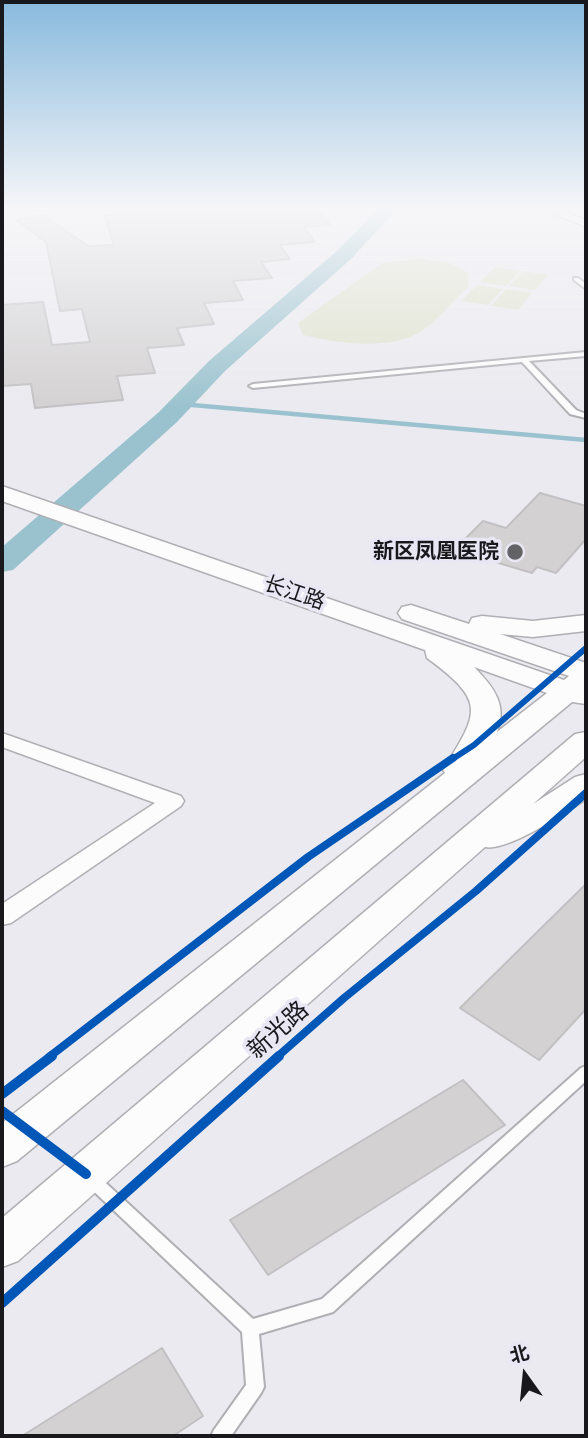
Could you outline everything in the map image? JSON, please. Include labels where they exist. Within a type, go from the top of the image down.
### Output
[{"type":"main road","name":"长江路","points":[[2,475],[34,494],[105,520],[582,684]]},
{"type":"main road","name":"长江路","points":[[2,493],[34,494]]},
{"type":"main road","points":[[407,622],[533,629],[586,623]]},
{"type":"main road","points":[[407,622],[429,646],[468,676],[484,701],[488,714],[483,730],[451,786]]},
{"type":"main road","points":[[2,1148],[451,786],[582,684]]},
{"type":"main road","name":"新光路","points":[[2,1246],[586,741]]},
{"type":"main road","points":[[458,852],[540,815],[586,784]]},
{"type":"street","points":[[2,740],[173,801],[2,916]]},
{"type":"lane","points":[[576,279],[586,287]]},
{"type":"lane","points":[[253,386],[586,354]]},
{"type":"lane","points":[[525,361],[573,412],[586,416]]},
{"type":"lane","points":[[250,1328],[327,1306],[586,1072]]},
{"type":"lane","points":[[86,1174],[250,1328],[255,1387],[220,1436]]},
{"type":"green space","points":[[366,274],[469,274],[468,287],[439,317],[420,332],[407,338],[393,342],[362,344],[331,341],[303,335],[298,323]]},
{"type":"green space","points":[[488,274],[517,274],[506,286],[480,282]]},
{"type":"green space","points":[[520,274],[548,275],[535,290],[509,286]]},
{"type":"green space","points":[[477,285],[503,289],[488,305],[461,301]]},
{"type":"green space","points":[[506,289],[532,293],[518,310],[491,306]]},
{"type":"building","points":[[53,274],[269,274],[272,278],[233,281],[243,300],[204,303],[214,324],[177,328],[184,345],[147,348],[155,373],[117,376],[123,400],[35,408],[31,384],[2,386],[2,305],[43,302],[52,345],[90,342],[82,309],[60,311]]},
{"type":"building","points":[[540,493],[586,506],[586,539],[556,573],[537,567],[532,573],[482,558],[486,554],[458,546],[483,521],[506,528]]},
{"type":"building","points":[[586,884],[586,1009],[539,1060],[460,1008]]},
{"type":"building","points":[[463,1080],[505,1125],[268,1275],[230,1220]]},
{"type":"building","points":[[162,1348],[203,1416],[173,1436],[22,1436]]},
{"type":"waterway","points":[[2,563],[168,417],[217,366],[322,274]]},
{"type":"waterway","points":[[181,404],[586,440]]},
{"type":"cycle path","points":[[2,1094],[308,857],[474,745],[586,648]]},
{"type":"cycle path","points":[[2,1303],[344,998],[476,891],[586,793]]},
{"type":"cycle path","points":[[2,1111],[86,1174]]},
{"type":"place","name":"新区凤凰医院","points":[[515,552]]}]
